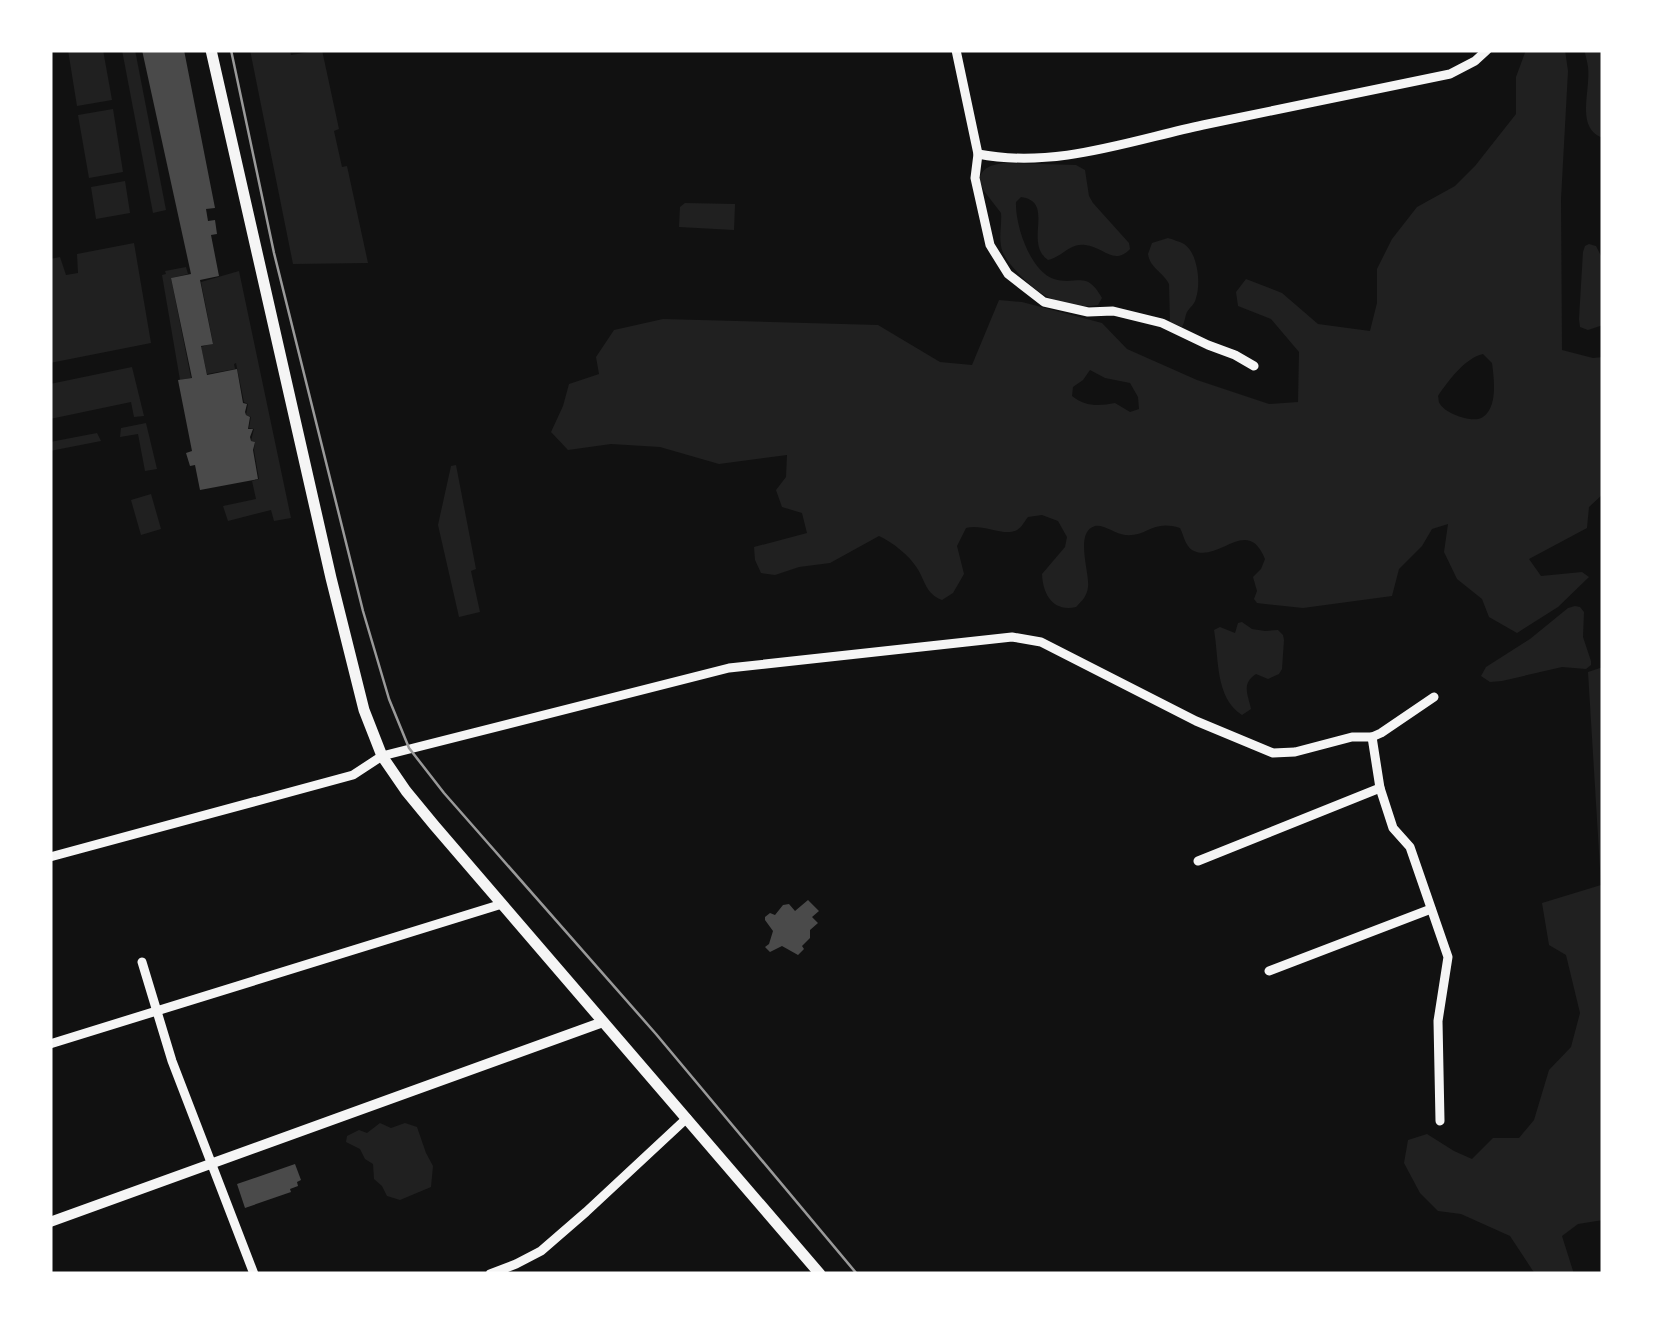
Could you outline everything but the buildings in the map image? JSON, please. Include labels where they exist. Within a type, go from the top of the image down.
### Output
[{"type":"main road","points":[[211,50],[330,578],[364,710],[382,756],[502,904],[820,1274]]},
{"type":"street","points":[[956,50],[978,154],[975,178],[990,245],[1008,274],[1044,302],[1088,312],[1112,311],[1162,323],[1254,366]]},
{"type":"street","points":[[978,154],[1004,159],[1080,155],[1450,74],[1487,50]]},
{"type":"street","points":[[50,856],[352,775],[382,756],[729,668],[1012,637],[1041,642],[1196,721],[1274,753],[1382,734],[1434,698]]},
{"type":"street","points":[[1372,737],[1380,788],[1393,828],[1410,847],[1448,957],[1438,1021],[1440,1121]]},
{"type":"street","points":[[1198,861],[1380,788]]},
{"type":"street","points":[[50,1044],[502,904]]},
{"type":"street","points":[[1269,971],[1431,909]]},
{"type":"street","points":[[142,962],[172,1061],[254,1274]]},
{"type":"street","points":[[50,1222],[603,1022]]},
{"type":"street","points":[[490,1274],[540,1251],[687,1118]]},
{"type":"shaded area","points":[[68,50],[103,50],[112,100],[77,106]]},
{"type":"shaded area","points":[[122,50],[135,50],[166,210],[153,213]]},
{"type":"shaded area","points":[[250,50],[290,50],[291,55],[322,50],[339,129],[334,131],[342,167],[347,166],[368,263],[293,264]]},
{"type":"shaded area","points":[[1526,50],[1565,50],[1568,71],[1561,199],[1562,350],[1603,357],[1603,494],[1589,507],[1587,528],[1529,559],[1541,576],[1582,572],[1589,577],[1558,607],[1517,633],[1489,617],[1482,599],[1457,579],[1444,552],[1448,524],[1432,529],[1422,546],[1399,569],[1392,596],[1303,608],[1257,603],[1253,577],[1265,559],[1250,541],[1241,540],[1202,553],[1190,548],[1180,528],[1171,526],[1133,535],[1098,526],[1089,530],[1084,544],[1087,593],[1076,607],[1061,607],[1047,595],[1042,574],[1065,547],[1067,537],[1058,521],[1042,515],[1028,517],[1012,532],[966,528],[957,546],[964,574],[953,593],[942,600],[929,590],[910,558],[879,536],[830,563],[775,575],[761,573],[754,547],[807,533],[802,513],[782,507],[776,490],[786,477],[787,455],[719,464],[660,447],[611,444],[568,450],[551,432],[569,384],[599,374],[596,357],[614,330],[663,319],[878,325],[940,362],[972,365],[999,300],[1022,302],[1102,323],[1127,349],[1197,380],[1269,404],[1298,402],[1299,352],[1271,319],[1238,306],[1236,292],[1246,279],[1282,293],[1318,324],[1370,331],[1377,303],[1377,269],[1392,239],[1417,207],[1455,186],[1475,166],[1516,114],[1516,77]],"holes":[[[1483,354],[1492,363],[1491,406],[1479,419],[1460,417],[1440,404],[1438,396],[1463,365]],[[1090,370],[1130,383],[1139,409],[1130,412],[1115,403],[1098,405],[1077,400],[1072,396],[1073,387]]]},
{"type":"shaded area","points":[[1584,50],[1603,50],[1603,138],[1594,133],[1587,117],[1588,67]]},
{"type":"shaded area","points":[[113,109],[123,172],[89,178],[78,115]]},
{"type":"shaded area","points":[[1003,163],[1076,165],[1085,170],[1093,203],[1129,243],[1130,249],[1124,254],[1114,256],[1080,245],[1048,260],[1038,243],[1036,206],[1021,197],[1016,202],[1016,212],[1021,234],[1038,267],[1054,279],[1091,284],[1102,298],[1098,305],[1075,306],[1054,300],[1026,281],[1008,261],[1001,246],[1001,213],[979,180],[985,169]]},
{"type":"shaded area","points":[[125,181],[130,213],[96,219],[91,187]]},
{"type":"shaded area","points":[[685,203],[735,204],[734,230],[679,227],[680,207]]},
{"type":"shaded area","points":[[1168,238],[1189,248],[1197,269],[1195,300],[1182,327],[1170,322],[1169,284],[1148,254],[1152,243]]},
{"type":"shaded area","points":[[134,243],[151,343],[50,363],[50,259],[60,257],[66,275],[78,273],[77,254]]},
{"type":"shaded area","points":[[1589,244],[1596,246],[1603,260],[1603,325],[1588,330],[1580,327],[1579,319],[1583,252]]},
{"type":"shaded area","points":[[186,267],[188,274],[171,278],[191,378],[180,380],[162,275]]},
{"type":"shaded area","points":[[239,271],[291,518],[274,521],[271,510],[228,521],[223,506],[256,499],[252,481],[259,479],[255,442],[251,441],[254,429],[249,428],[251,417],[246,415],[248,404],[244,402],[236,363],[235,369],[207,374],[201,347],[213,343],[201,282]]},
{"type":"shaded area","points":[[132,367],[144,416],[134,417],[131,402],[50,419],[50,384]]},
{"type":"shaded area","points":[[146,423],[157,469],[145,471],[138,434],[120,437],[121,428]]},
{"type":"shaded area","points":[[97,433],[101,441],[50,451],[50,442]]},
{"type":"shaded area","points":[[456,465],[480,612],[459,617],[438,525],[451,466]]},
{"type":"shaded area","points":[[151,494],[161,529],[141,535],[131,500]]},
{"type":"shaded area","points":[[1575,606],[1584,612],[1583,637],[1591,661],[1586,669],[1562,667],[1490,682],[1481,676],[1486,667]]},
{"type":"shaded area","points":[[1242,622],[1252,629],[1278,630],[1284,640],[1282,669],[1268,679],[1256,674],[1251,678],[1247,690],[1251,709],[1242,715],[1233,708],[1223,688],[1214,630],[1220,627],[1235,633]]},
{"type":"shaded area","points":[[1603,667],[1603,1220],[1578,1224],[1562,1236],[1574,1274],[1535,1274],[1510,1236],[1461,1214],[1438,1211],[1420,1193],[1404,1163],[1408,1140],[1427,1134],[1472,1159],[1493,1138],[1519,1138],[1534,1120],[1549,1070],[1571,1047],[1580,1013],[1566,955],[1549,945],[1542,903],[1601,885],[1588,672]]},
{"type":"shaded area","points":[[380,1123],[391,1128],[405,1123],[417,1127],[433,1166],[431,1187],[400,1200],[387,1196],[374,1179],[373,1164],[360,1149],[346,1142],[347,1136],[359,1130],[367,1133]]},
{"type":"tram line","points":[[231,50],[274,253],[363,611],[389,699],[409,748],[857,1274]]}]
